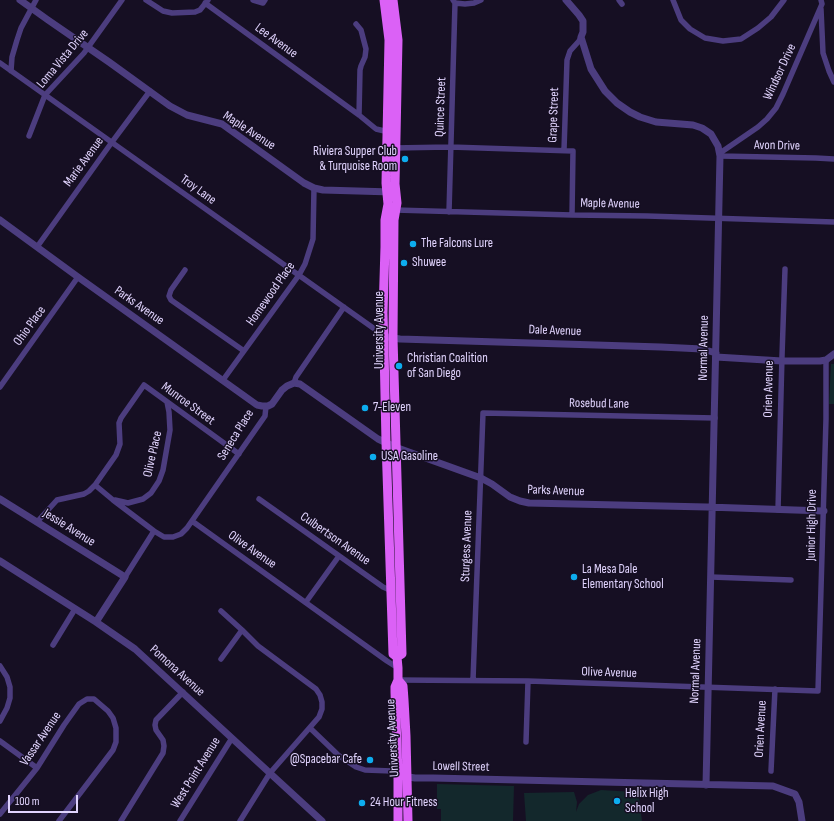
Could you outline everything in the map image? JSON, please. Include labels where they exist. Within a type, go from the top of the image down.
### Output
[{"type":"main road","name":"University Avenue","points":[[384,0],[389,40],[392,132]]},
{"type":"main road","name":"University Avenue","points":[[393,0],[398,40],[391,148],[391,192],[385,220],[383,334],[386,442],[396,591],[402,654],[397,657],[398,680],[395,687],[398,821]]},
{"type":"main road","name":"University Avenue","points":[[391,192],[396,210],[394,220],[393,338],[396,591]]},
{"type":"main road","name":"University Avenue","points":[[398,680],[403,689],[408,777],[408,821]]},
{"type":"street","name":"Maple Avenue","points":[[20,0],[170,106],[187,115],[222,124],[296,178],[314,188],[323,190],[391,192]]},
{"type":"street","points":[[11,71],[12,57],[21,28],[36,0]]},
{"type":"street","name":"Loma Vista Drive","points":[[29,136],[46,95],[88,48],[122,0]]},
{"type":"street","name":"Lee Avenue","points":[[146,0],[163,11],[172,13],[195,12],[200,10],[206,2],[359,115],[376,130],[392,132]]},
{"type":"street","points":[[253,0],[264,1]]},
{"type":"street","points":[[454,2],[460,4],[470,4],[481,0]]},
{"type":"street","name":"Normal Avenue","points":[[566,0],[583,22],[583,32],[581,37],[591,69],[605,91],[616,103],[640,117],[656,122],[693,125],[702,128],[711,134],[718,146],[720,154],[706,785]]},
{"type":"street","points":[[673,0],[681,20],[690,29],[705,38],[722,41],[741,39],[758,28],[771,17],[784,0]]},
{"type":"street","name":"Quince Street","points":[[448,212],[454,2]]},
{"type":"street","points":[[822,2],[823,52],[834,82]]},
{"type":"street","name":"Windsor Drive","points":[[720,154],[758,127],[776,108],[822,2]]},
{"type":"street","points":[[356,24],[361,30],[366,49],[365,57],[360,70],[359,115]]},
{"type":"street","name":"Grape Street","points":[[572,215],[572,151],[564,150],[567,60],[570,51],[581,37]]},
{"type":"street","name":"Troy Lane","points":[[0,63],[344,308],[383,334]]},
{"type":"street","name":"Marie Avenue","points":[[37,247],[150,91]]},
{"type":"street","points":[[391,148],[450,147],[564,150]]},
{"type":"street","name":"Avon Drive","points":[[720,154],[834,159]]},
{"type":"street","name":"Homewood Place","points":[[223,380],[299,275],[305,264],[313,242],[314,188]]},
{"type":"street","name":"Maple Avenue","points":[[387,210],[834,222]]},
{"type":"street","name":"Parks Avenue","points":[[0,220],[78,278],[257,405],[266,406]]},
{"type":"street","name":"Orien Avenue","points":[[778,510],[785,269]]},
{"type":"street","points":[[185,270],[170,290],[169,296],[171,300],[244,351]]},
{"type":"street","name":"Ohio Place","points":[[0,387],[78,278]]},
{"type":"street","name":"Seneca Place","points":[[192,521],[240,454],[264,416],[266,406],[272,404],[282,390],[294,383],[296,377],[344,308]]},
{"type":"street","name":"Dale Avenue","points":[[383,334],[393,338],[702,349],[716,355],[782,362],[826,360]]},
{"type":"street","points":[[826,360],[834,354]]},
{"type":"street","name":"Junior High Drive","points":[[818,691],[824,511],[826,360]]},
{"type":"street","name":"Parks Avenue","points":[[294,383],[300,384],[378,439],[395,447],[481,478],[510,497],[520,501],[529,503],[824,511]]},
{"type":"street","name":"Munroe Street","points":[[95,485],[116,455],[120,444],[121,418],[144,385],[240,454]]},
{"type":"street","name":"Olive Place","points":[[113,500],[128,503],[140,500],[148,496],[155,488],[162,474],[170,430],[167,402]]},
{"type":"street","name":"Rosebud Lane","points":[[483,413],[715,418]]},
{"type":"street","name":"Sturgess Avenue","points":[[473,680],[483,413]]},
{"type":"street","points":[[37,522],[58,500],[84,494],[95,485],[154,531],[164,537],[173,537],[181,534],[192,521]]},
{"type":"street","name":"Jessie Avenue","points":[[0,499],[125,577]]},
{"type":"street","name":"Culbertson Avenue","points":[[259,499],[384,587],[396,591]]},
{"type":"street","name":"Olive Avenue","points":[[192,521],[398,668]]},
{"type":"street","points":[[96,622],[154,531]]},
{"type":"street","points":[[306,602],[338,556]]},
{"type":"street","name":"Pomona Avenue","points":[[0,561],[96,622],[135,649],[322,821]]},
{"type":"street","points":[[711,577],[791,580]]},
{"type":"street","points":[[53,645],[75,609]]},
{"type":"street","points":[[221,611],[258,646],[313,686],[318,691],[322,702],[322,712],[319,717],[270,773],[240,821]]},
{"type":"street","points":[[221,660],[242,630]]},
{"type":"street","points":[[0,666],[7,677],[10,687],[10,698],[7,708],[0,721]]},
{"type":"street","name":"Olive Avenue","points":[[398,680],[528,681],[818,691]]},
{"type":"street","points":[[526,742],[528,681]]},
{"type":"street","name":"Orien Avenue","points":[[771,771],[775,689]]},
{"type":"street","points":[[121,821],[163,753],[163,740],[156,730],[156,720],[183,692]]},
{"type":"street","name":"Vassar Avenue","points":[[0,814],[23,783],[37,768],[81,702],[87,699],[94,699],[108,710],[114,720],[117,737],[107,758],[59,821]]},
{"type":"street","name":"Lowell Street","points":[[310,728],[338,755],[356,768],[365,770],[392,771],[415,778],[773,786],[794,794],[799,802],[802,821]]},
{"type":"street","name":"West Point Avenue","points":[[180,821],[232,738]]},
{"type":"street","points":[[0,741],[37,768]]},
{"type":"green space","points":[[831,364],[834,364],[834,404],[829,404]]},
{"type":"green space","points":[[437,784],[514,786],[513,821],[441,821],[441,809],[437,809]]},
{"type":"green space","points":[[601,790],[634,792],[639,798],[642,821],[526,821],[524,793],[574,792],[577,802],[576,812],[579,804],[588,795]]},
{"type":"place","name":"Riviera Supper Club & Turquoise Room","points":[[405,159]]},
{"type":"place","name":"The Falcons Lure","points":[[413,244]]},
{"type":"place","name":"Shuwee","points":[[404,263]]},
{"type":"place","name":"Christian Coalition of San Diego","points":[[399,366]]},
{"type":"place","name":"7-Eleven","points":[[365,408]]},
{"type":"place","name":"USA Gasoline","points":[[373,457]]},
{"type":"place","name":"La Mesa Dale Elementary School","points":[[574,577]]},
{"type":"place","name":"@Spacebar Cafe","points":[[370,760]]},
{"type":"place","name":"Helix High School","points":[[617,801]]},
{"type":"place","name":"24 Hour Fitness","points":[[362,803]]}]
